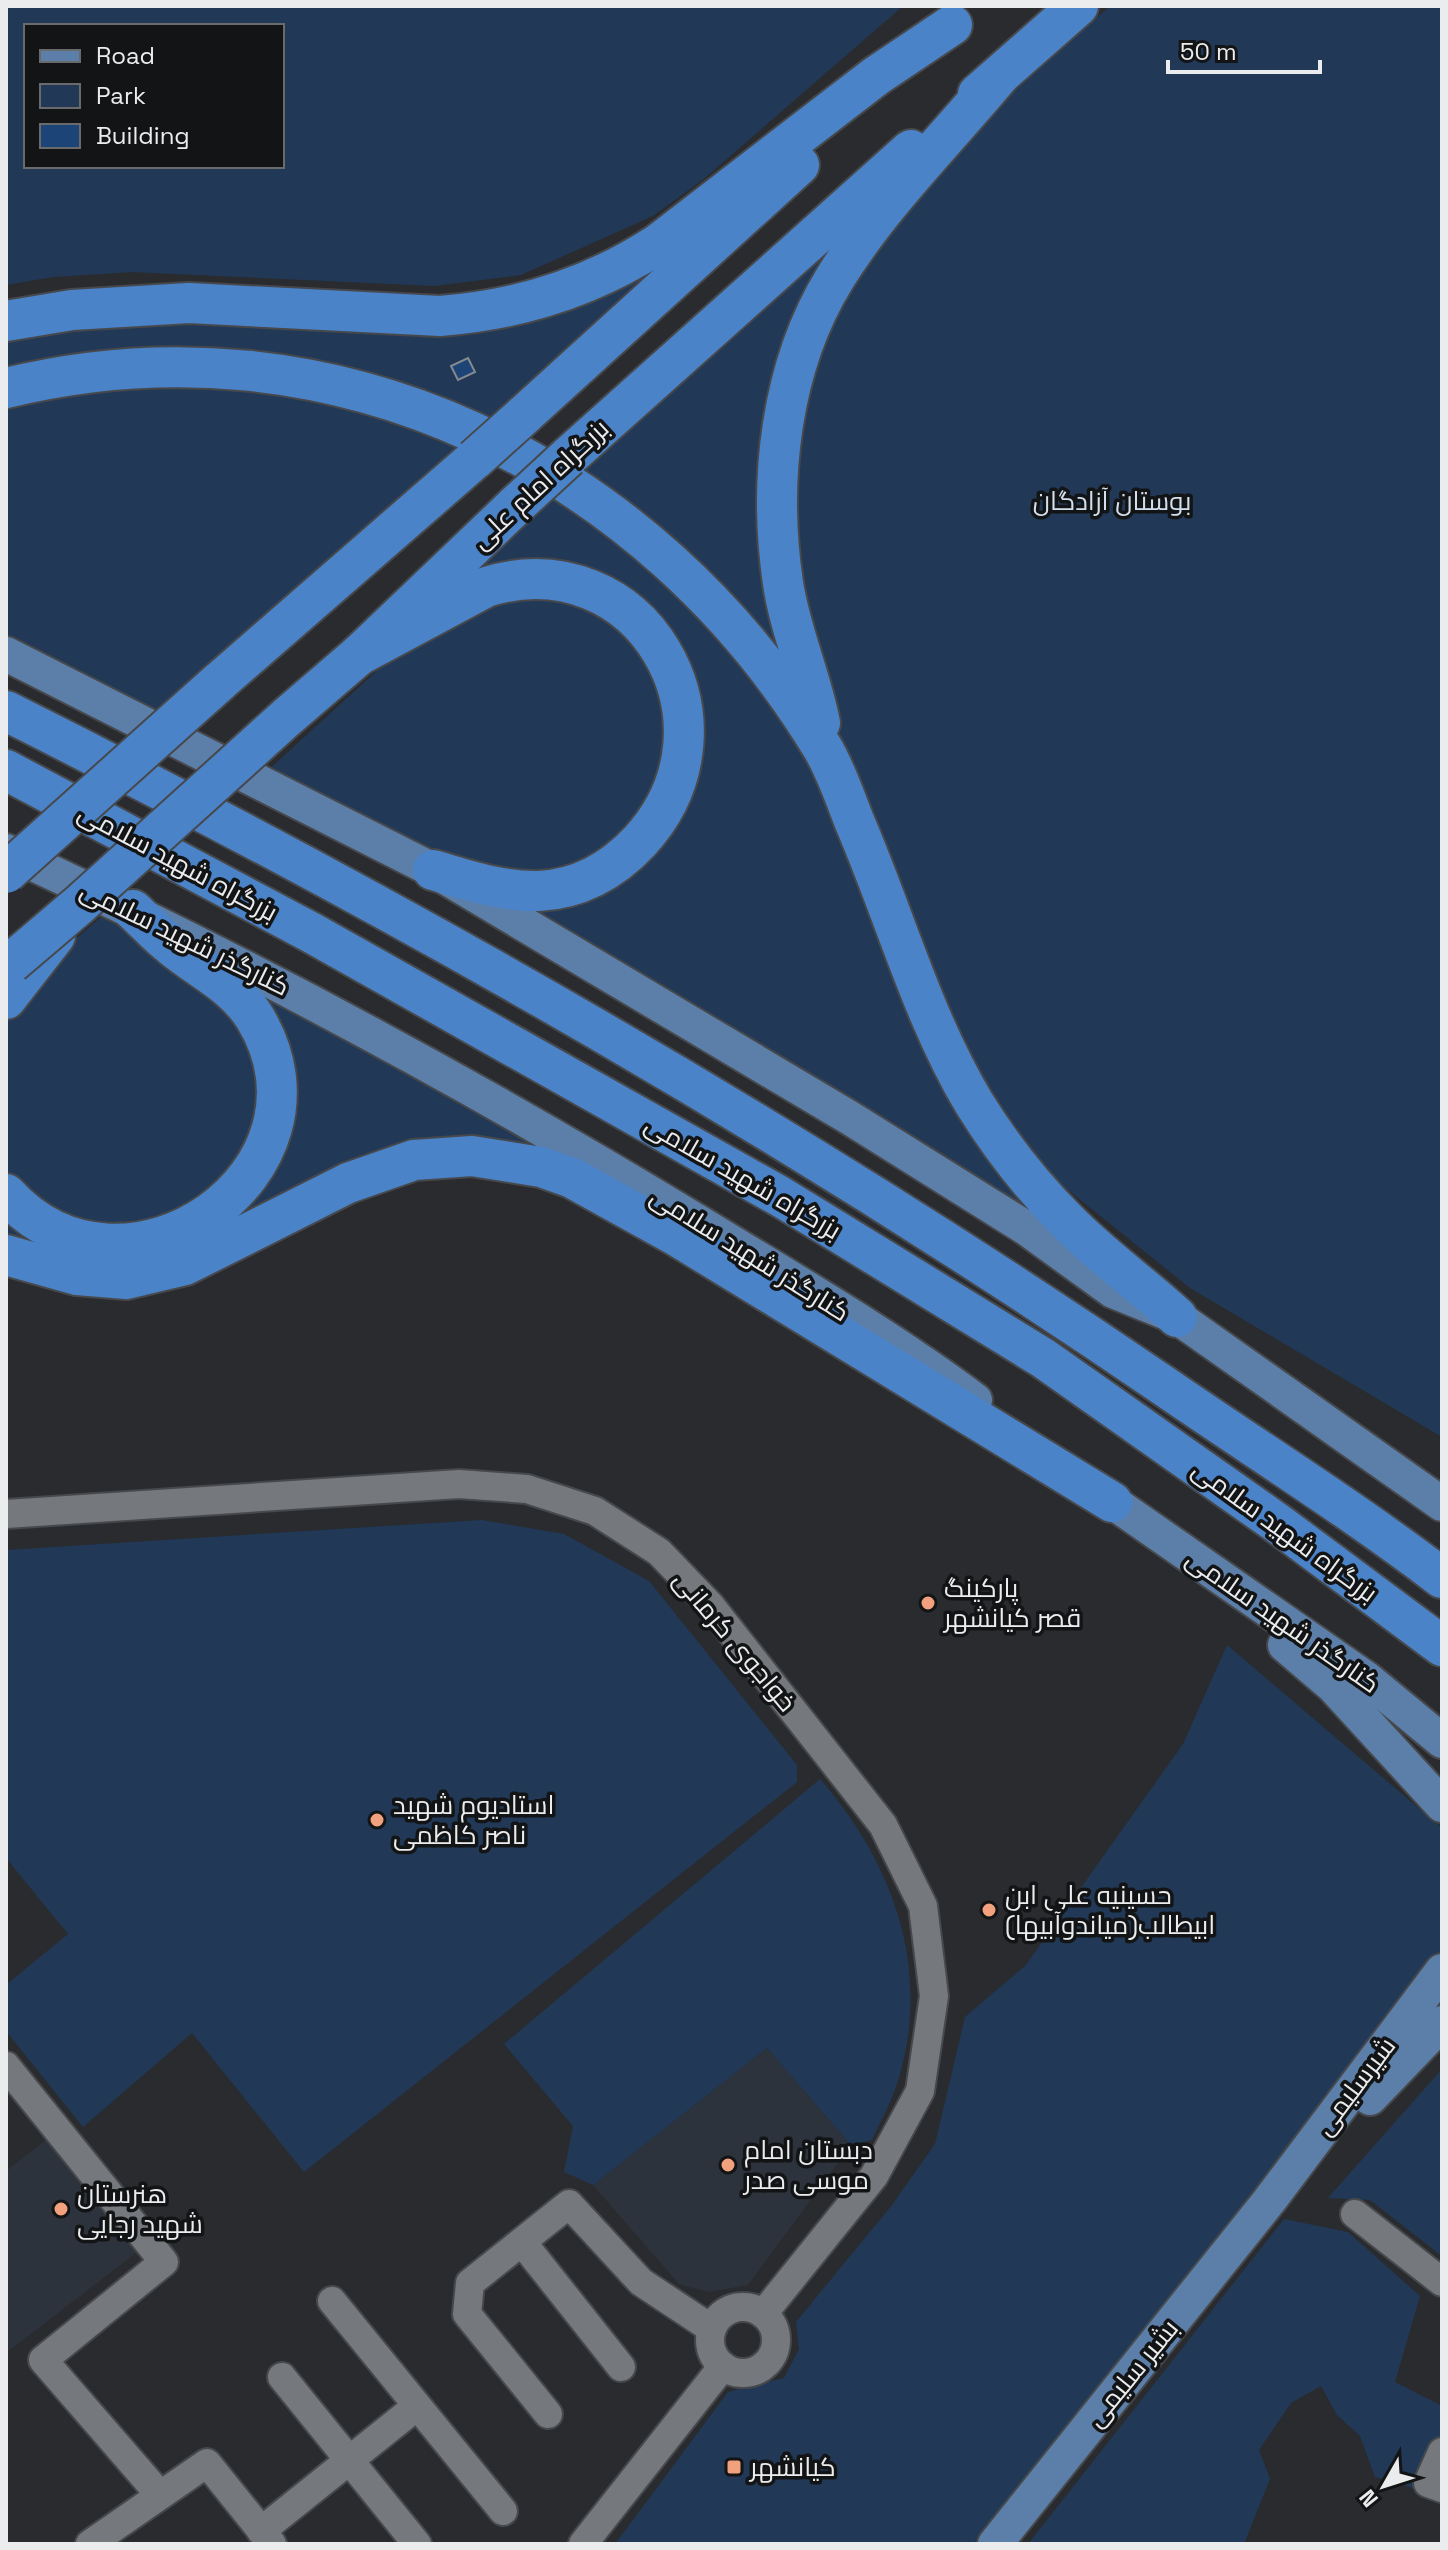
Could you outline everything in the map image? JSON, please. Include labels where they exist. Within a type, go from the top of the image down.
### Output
[{"type":"highway","name":"بزرگراه امام علی","points":[[8,976],[79,905],[359,655],[568,457],[844,208],[1078,6]]},
{"type":"highway","points":[[6,321],[72,310],[189,303],[440,316],[504,308],[557,294],[624,266],[658,244],[876,76],[962,15]]},
{"type":"highway","points":[[6,873],[475,459],[962,15]]},
{"type":"highway","points":[[999,76],[874,223],[842,268],[811,326],[790,396],[777,479],[776,526],[783,586],[825,751],[950,1059],[975,1104],[1028,1178],[1068,1223],[1177,1317]]},
{"type":"highway","points":[[6,388],[109,370],[235,368],[304,376],[362,390],[470,431],[575,488],[675,565],[734,626],[825,751]]},
{"type":"highway","points":[[359,655],[486,587],[503,582],[551,580],[575,585],[624,610],[659,647],[681,695],[686,734],[681,773],[672,797],[660,819],[608,870],[563,888],[516,891],[433,870]]},
{"type":"highway","name":"بزرگراه شهید سلامی","points":[[6,711],[407,920],[638,1050],[981,1261],[1442,1578]]},
{"type":"highway","name":"بزرگراه شهید سلامی","points":[[6,770],[312,933],[781,1197],[1043,1358],[1277,1523],[1442,1646]]},
{"type":"highway","points":[[6,1194],[39,1221],[77,1238],[110,1243],[151,1240],[177,1233],[222,1205],[240,1185],[263,1149],[272,1128],[276,1081],[269,1047],[256,1019],[231,989],[173,948],[133,910]]},
{"type":"highway","points":[[6,1255],[77,1275],[126,1279],[185,1265],[348,1183],[414,1160],[472,1156],[530,1165],[572,1178],[675,1235],[783,1305],[1112,1502]]},
{"type":"main road","points":[[6,654],[433,870],[863,1126],[1026,1228],[1113,1291],[1177,1317],[1442,1504]]},
{"type":"main road","name":"کنارگذر شهید سلامی","points":[[6,851],[133,910],[400,1048],[606,1166],[934,1369],[1112,1502],[1367,1679],[1442,1741]]},
{"type":"main road","points":[[1172,1542],[1333,1686],[1442,1805]]},
{"type":"main road","name":"شیرسلیمی","points":[[1269,2201],[1317,2145],[1442,1971]]},
{"type":"main road","points":[[1412,2054],[1442,2012]]},
{"type":"main road","points":[[1317,2145],[1442,2023]]},
{"type":"main road","name":"بشیر سلیمی","points":[[995,2544],[1269,2201]]},
{"type":"street","name":"خواجوی کرمانی","points":[[6,1514],[459,1484],[527,1489],[595,1511],[608,1519],[659,1552],[710,1605],[883,1825],[923,1906],[934,1996],[920,2091],[874,2176],[763,2314]]},
{"type":"street","points":[[6,2066],[164,2262],[43,2360],[160,2495]]},
{"type":"street","points":[[548,2414],[467,2314],[470,2283],[569,2204],[641,2282],[712,2329]]},
{"type":"street","points":[[1355,2214],[1442,2282]]},
{"type":"street","points":[[522,2242],[621,2367]]},
{"type":"street","points":[[332,2301],[503,2511]]},
{"type":"street","points":[[744,2307],[763,2314],[775,2331],[774,2351],[769,2360],[753,2372],[733,2371],[723,2366],[712,2350],[712,2329],[724,2313],[744,2307]]},
{"type":"street","points":[[583,2544],[723,2366]]},
{"type":"street","points":[[282,2377],[417,2544]]},
{"type":"street","points":[[90,2544],[207,2463],[267,2537],[349,2460],[417,2406]]},
{"type":"street","points":[[1442,2452],[1428,2483],[1442,2488]]},
{"type":"shaded area","name":"دبستان امام موسی صدر","points":[[767,2048],[851,2145],[748,2285],[709,2292],[679,2284],[593,2185]]},
{"type":"shaded area","name":"هنرستان شهید رجایی","points":[[56,2132],[145,2246],[6,2353],[6,2171]]},
{"type":"green space","points":[[6,6],[903,6],[704,179],[653,216],[521,275],[434,286],[133,272],[53,277],[6,285]]},
{"type":"green space","name":"بوستان آزادگان","points":[[1110,6],[1442,6],[1442,1437],[1190,1288],[1053,1178],[998,1106],[944,1003],[805,653],[784,457],[818,328],[970,129]]},
{"type":"green space","points":[[772,168],[487,428],[388,385],[6,376],[6,333],[108,318],[464,324]]},
{"type":"green space","points":[[887,188],[789,382],[800,678],[572,475]]},
{"type":"green space","points":[[271,383],[470,444],[149,716],[6,644],[6,399],[50,389]]},
{"type":"green space","points":[[558,490],[657,563],[799,733],[888,936],[1106,1273],[459,881],[558,896],[685,790],[634,604],[449,591]]},
{"type":"green space","points":[[557,586],[651,643],[674,771],[587,873],[477,875],[264,774],[394,655],[464,606]]},
{"type":"green space","points":[[101,917],[132,933],[236,1005],[270,1103],[216,1201],[104,1236],[6,1184],[6,1013],[64,949]]},
{"type":"green space","points":[[179,943],[564,1159],[502,1146],[182,1254],[6,1242],[6,1205],[32,1225],[208,1225],[284,1081]]},
{"type":"green space","name":"استادیوم شهید ناصر کاظمی","points":[[482,1520],[564,1534],[649,1581],[797,1765],[797,1782],[304,2172],[192,2033],[83,2127],[6,2031],[6,1985],[68,1934],[6,1858],[6,1550]]},
{"type":"green space","points":[[1227,1645],[1442,1828],[1442,1960],[973,2544],[615,2544],[728,2392],[784,2378],[799,2349],[796,2322],[892,2205],[935,2144],[965,2017],[1026,1965],[1183,1744]]},
{"type":"green space","points":[[820,1779],[846,1812],[886,1883],[900,1921],[908,1960],[911,2001],[907,2042],[895,2091],[872,2140],[851,2145],[767,2048],[593,2185],[564,2172],[573,2126],[504,2044]]},
{"type":"green space","points":[[1442,2069],[1442,2256],[1370,2200],[1328,2198]]},
{"type":"green space","points":[[1284,2219],[1348,2232],[1420,2296],[1395,2382],[1442,2406],[1442,2438],[1413,2488],[1375,2477],[1360,2436],[1337,2415],[1321,2386],[1291,2403],[1259,2450],[1270,2479],[1244,2544],[1028,2544]]},
{"type":"building","points":[[468,358],[475,372],[458,380],[451,366]]},
{"type":"place","name":"پارکینگ قصر کیانشهر","points":[[928,1603]]},
{"type":"place","name":"استادیوم شهید ناصر کاظمی","points":[[377,1820]]},
{"type":"place","name":"حسینیه علی ابن ابیطالب(میاندوآبیها)","points":[[989,1910]]},
{"type":"place","name":"دبستان امام موسی صدر","points":[[728,2165]]},
{"type":"place","name":"هنرستان شهید رجایی","points":[[61,2209]]},
{"type":"place","name":"کیانشهر","points":[[734,2467]]}]
